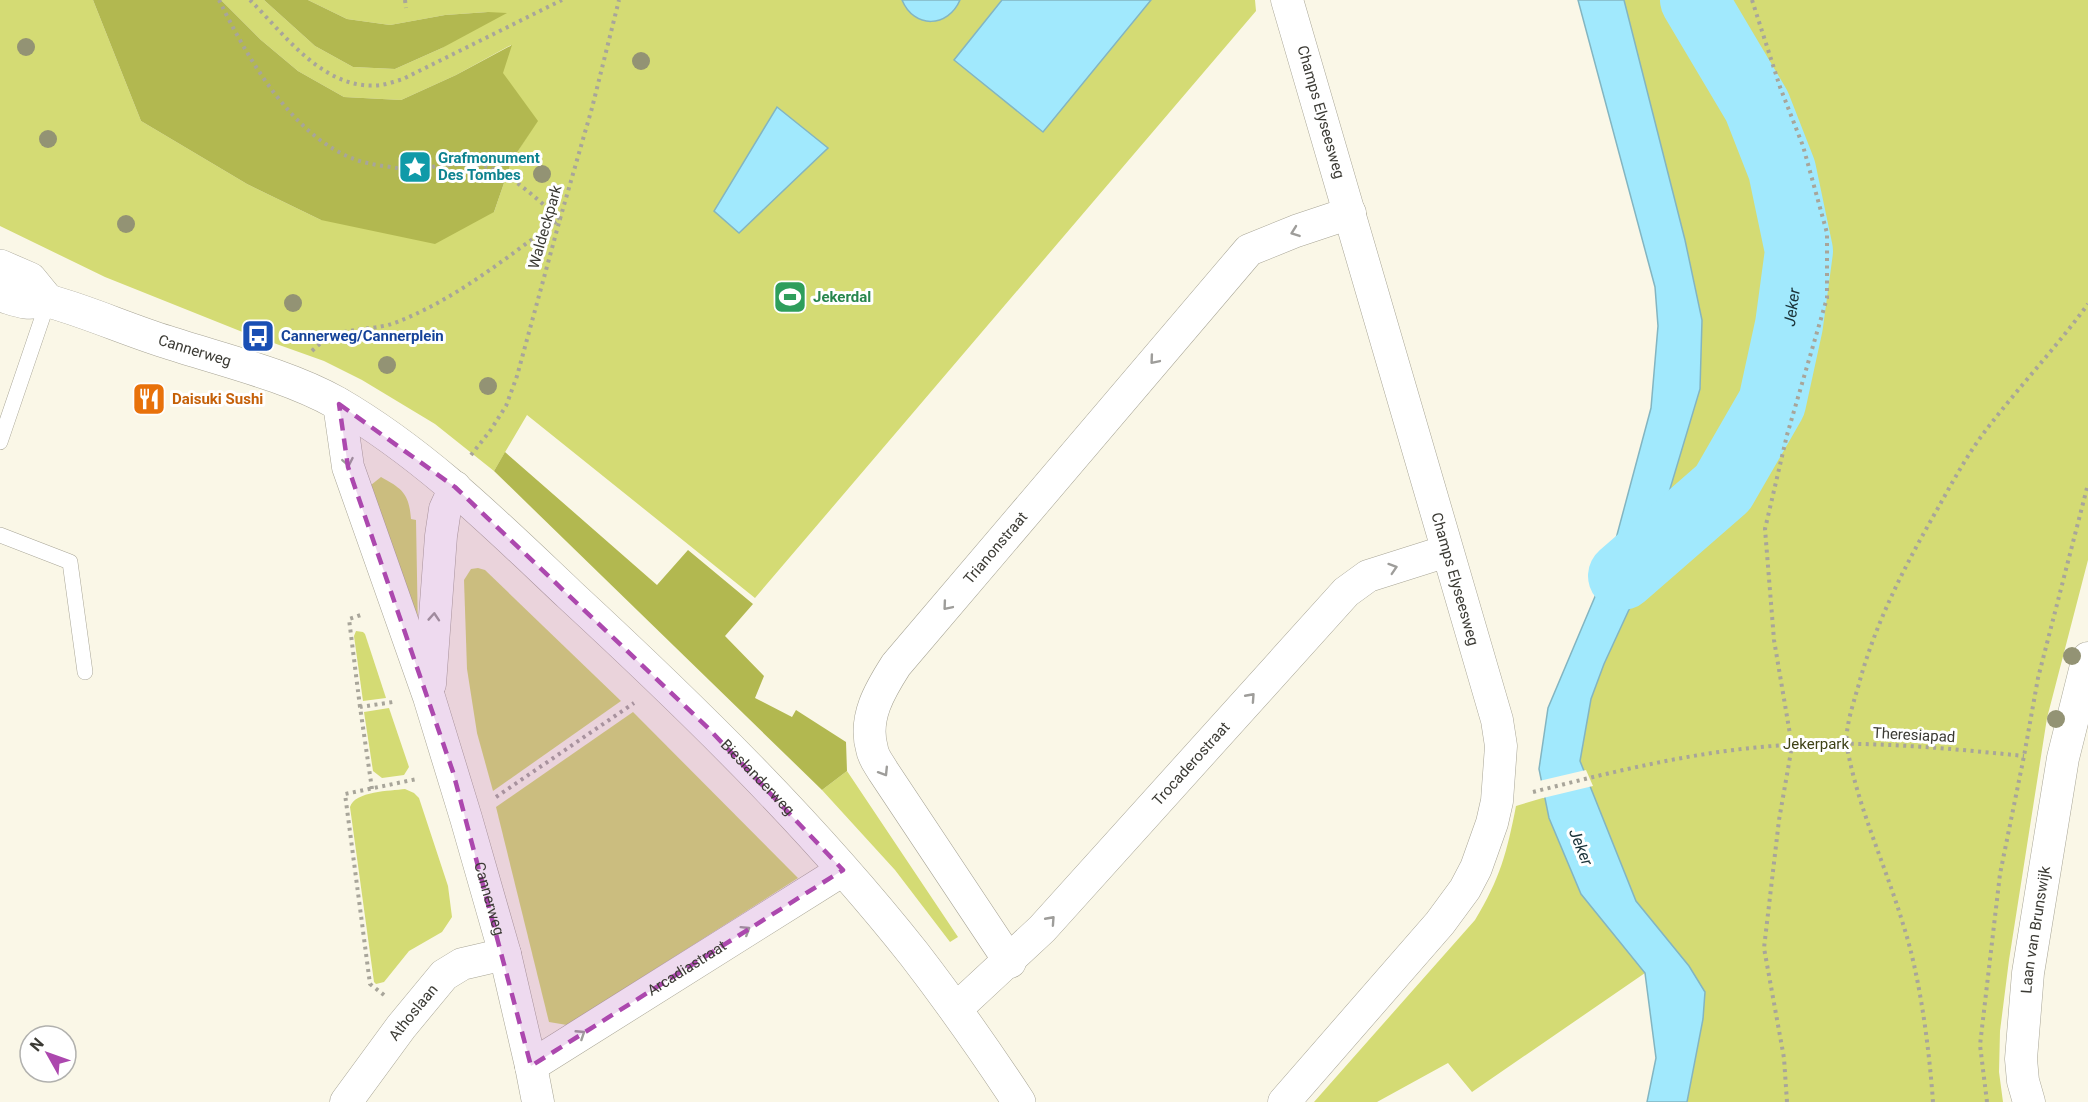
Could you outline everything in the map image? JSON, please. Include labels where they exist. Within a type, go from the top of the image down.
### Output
[{"type":"main road","points":[[0,266],[30,279],[48,301]]},
{"type":"main road","name":"Cannerweg","points":[[0,295],[23,302],[48,301],[295,383],[339,404],[398,442],[455,488]]},
{"type":"main road","name":"Bieslanderweg","points":[[455,488],[662,683],[843,870],[956,1010],[1019,1102]]},
{"type":"street","name":"Champs Elyseesweg","points":[[1284,1102],[1440,923],[1459,898],[1476,868],[1492,823],[1500,786],[1501,746],[1497,720],[1287,0]]},
{"type":"street","name":"Trianonstraat","points":[[1010,962],[872,751],[869,732],[872,711],[879,692],[896,665],[1243,256],[1249,250],[1262,244],[1350,213]]},
{"type":"street","name":"Cannerweg","points":[[339,404],[348,467],[429,696],[505,954],[538,1102]]},
{"type":"street","name":"Cannerweg","points":[[429,696],[441,536],[446,509],[455,488]]},
{"type":"street","name":"Trocaderostraat","points":[[956,1010],[1010,962],[1042,929],[1346,592],[1368,576],[1447,551]]},
{"type":"street","name":"Laan van Brunswijk","points":[[2029,1102],[2023,1081],[2021,1059],[2025,995],[2076,760],[2088,658]]},
{"type":"street","name":"Arcadiastraat","points":[[531,1065],[843,870]]},
{"type":"street","name":"Athoslaan","points":[[346,1102],[410,1016],[449,970],[462,964],[505,954]]},
{"type":"lane","points":[[0,442],[48,301]]},
{"type":"lane","points":[[0,535],[70,562],[85,672]]},
{"type":"path","points":[[219,0],[236,35],[268,85],[287,109],[304,125],[345,155],[364,162],[404,169]]},
{"type":"path","points":[[250,0],[319,68],[351,81],[381,85],[404,79],[562,0]]},
{"type":"path","points":[[405,0],[406,8]]},
{"type":"path","name":"Waldeckpark","points":[[474,450],[490,431],[512,392],[592,108],[619,0]]},
{"type":"path","points":[[1752,0],[1780,87],[1803,146],[1827,233],[1827,298],[1787,435],[1765,529],[1774,640],[1791,746],[1779,820],[1764,948],[1784,1058],[1787,1102]]},
{"type":"path","points":[[428,156],[428,179],[404,180],[404,169],[403,157],[428,156]]},
{"type":"path","points":[[295,383],[306,357],[326,338],[344,332],[390,324],[430,307],[478,278],[560,219],[534,197],[495,170],[472,164],[429,167]]},
{"type":"path","points":[[1933,1102],[1917,982],[1904,925],[1864,814],[1847,744],[1850,714],[1864,665],[1901,575],[1956,476],[1983,435],[2056,347],[2088,304]]},
{"type":"path","points":[[372,789],[349,619],[396,603]]},
{"type":"path","points":[[466,818],[662,683]]},
{"type":"path","points":[[360,707],[429,696]]},
{"type":"path","name":"Theresiapad","points":[[1525,794],[1621,770],[1761,747],[1847,744],[1934,746],[2076,760]]},
{"type":"path","points":[[410,1016],[370,984],[345,794],[453,772]]},
{"type":"highlighted area","points":[[339,404],[455,487],[708,728],[843,870],[531,1066],[453,772],[348,467]]},
{"type":"green space","points":[[0,0],[93,0],[141,121],[247,184],[321,220],[494,212],[512,160],[537,121],[502,73],[511,45],[456,75],[401,100],[344,97],[298,71],[261,40],[221,0],[264,0],[315,46],[353,67],[395,69],[442,48],[488,12],[445,15],[390,25],[347,19],[308,0],[1255,0],[1256,11],[755,598],[527,415],[494,471],[435,424],[362,380],[324,361],[240,331],[105,277],[0,226]]},
{"type":"green space","points":[[93,0],[221,0],[261,40],[298,71],[344,97],[401,100],[456,75],[512,45],[503,73],[538,121],[512,160],[494,212],[435,244],[321,220],[247,184],[141,121]]},
{"type":"green space","points":[[264,0],[308,0],[347,19],[390,25],[445,15],[507,13],[442,48],[395,69],[353,67],[315,46]]},
{"type":"green space","name":"Jekerpark","points":[[1624,0],[2088,0],[2088,560],[2047,718],[2009,960],[2000,1031],[1999,1072],[2003,1102],[1687,1102],[1703,1019],[1657,928],[1636,901],[1580,761],[1591,699],[1646,569],[1700,389],[1702,320],[1685,240]]},
{"type":"green space","points":[[505,452],[657,585],[688,550],[753,604],[725,636],[764,676],[755,698],[792,717],[796,710],[846,742],[847,771],[822,790],[494,471]]},
{"type":"green space","points":[[381,477],[404,493],[409,504],[411,519],[416,520],[418,632],[371,485]]},
{"type":"green space","points":[[471,569],[485,570],[621,701],[493,791],[477,733],[467,669],[464,580]]},
{"type":"green space","points":[[356,631],[365,634],[386,698],[363,701],[354,636]]},
{"type":"green space","points":[[389,708],[409,767],[404,775],[382,778],[373,771],[364,712]]},
{"type":"green space","points":[[633,712],[798,878],[567,1025],[549,1022],[496,807]]},
{"type":"green space","points":[[847,771],[958,937],[950,942],[895,870],[822,790]]},
{"type":"green space","points":[[405,789],[419,798],[448,886],[452,917],[442,932],[409,951],[384,982],[376,984],[350,807],[353,802],[366,795]]},
{"type":"green space","points":[[1546,797],[1549,818],[1581,894],[1645,973],[1472,1092],[1448,1063],[1377,1102],[1314,1102],[1475,920],[1502,865],[1516,806]]},
{"type":"water","points":[[902,0],[960,0],[948,16],[931,21],[914,16]]},
{"type":"water","points":[[1002,0],[1151,0],[1043,132],[954,60]]},
{"type":"water","points":[[1578,0],[1624,0],[1685,240],[1702,320],[1700,389],[1646,569],[1591,699],[1580,761],[1636,901],[1689,966],[1705,992],[1703,1019],[1687,1102],[1647,1102],[1656,1058],[1645,973],[1581,894],[1549,818],[1539,769],[1548,708],[1610,561],[1651,408],[1658,326],[1655,287]]},
{"type":"water","points":[[777,107],[828,148],[739,233],[714,211]]},
{"type":"pier","points":[[1586,770],[1593,786],[1543,798],[1539,781]]},
{"type":"waterway","name":"Jeker","points":[[1622,576],[1723,488],[1772,403],[1789,325],[1799,251],[1782,170],[1757,106],[1694,0]]},
{"type":"place","name":"Grafmonument Des Tombes","points":[[415,167]]},
{"type":"place","name":"Jekerdal","points":[[790,297]]},
{"type":"place","name":"Cannerweg/Cannerplein","points":[[258,336]]},
{"type":"place","name":"Daisuki Sushi","points":[[149,399]]}]
